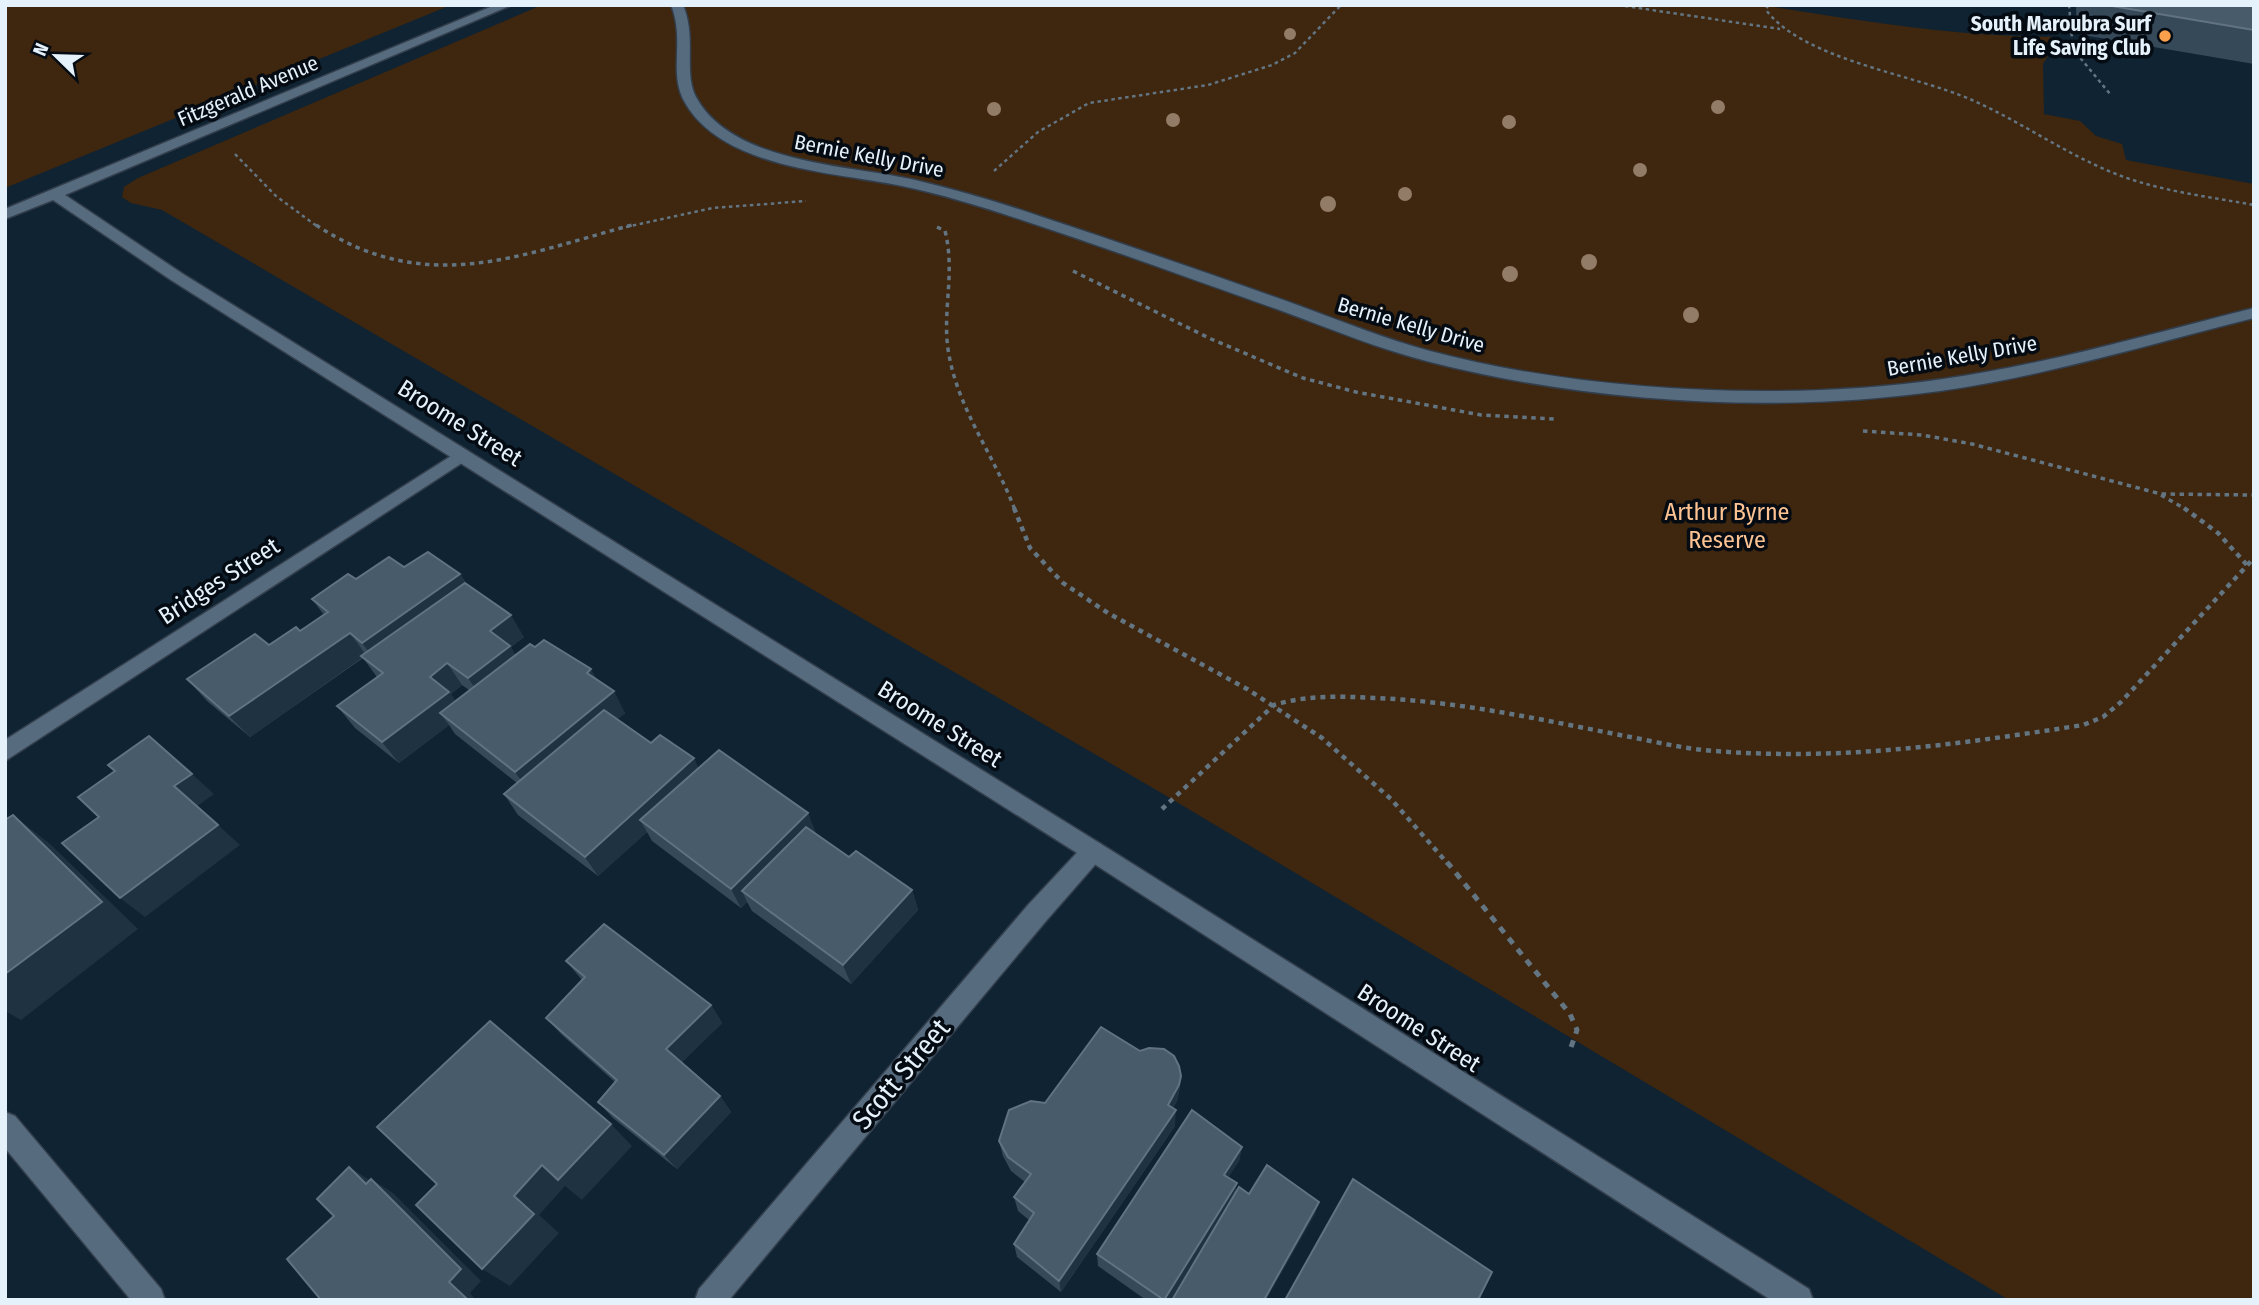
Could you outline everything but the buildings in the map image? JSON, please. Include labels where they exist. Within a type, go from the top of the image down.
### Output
[{"type":"street","name":"Fitzgerald Avenue","points":[[5,215],[506,5]]},
{"type":"street","name":"Bernie Kelly Drive","points":[[677,5],[686,19],[688,38],[683,87],[704,117],[725,133],[774,159],[953,193],[1398,347],[1529,377],[1618,388],[1736,397],[1797,397],[1911,389],[1984,378],[2254,313]]},
{"type":"street","name":"Broome Street","points":[[54,194],[177,277],[1093,851],[1798,1300]]},
{"type":"street","name":"Bridges Street","points":[[5,752],[462,455]]},
{"type":"street","name":"Scott Street","points":[[710,1300],[1037,913],[1093,851]]},
{"type":"street","points":[[5,1126],[150,1300]]},
{"type":"path","points":[[1341,5],[1298,50],[1286,58],[1248,74],[1193,89],[1091,103],[1043,127],[1023,142],[984,181],[975,179],[953,193],[932,217],[933,224],[945,231],[950,253],[946,329],[948,354],[968,410],[1012,502],[1030,548],[1068,586],[1159,641],[1274,705],[1322,738],[1360,769],[1461,879],[1570,1014],[1577,1030],[1569,1053]]},
{"type":"path","points":[[1618,5],[1781,29],[1832,54],[1948,90],[1984,105],[2102,168],[2125,177],[2254,205]]},
{"type":"path","points":[[1768,5],[1766,10],[1781,29]]},
{"type":"path","points":[[2069,5],[2073,49],[2110,94]]},
{"type":"path","points":[[218,126],[233,152],[274,197],[363,251],[411,264],[442,267],[514,256],[701,210],[818,201]]},
{"type":"path","points":[[1063,267],[1096,280],[1111,291],[1211,339],[1303,378],[1356,392],[1481,415],[1557,419]]},
{"type":"path","points":[[1851,430],[1922,435],[1972,444],[2161,494],[2254,495]]},
{"type":"path","points":[[2161,494],[2201,518],[2225,537],[2247,565]]},
{"type":"path","points":[[1162,809],[1274,705],[1296,699],[1328,696],[1406,699],[1466,706],[1702,750],[1858,754],[1943,747],[2083,725],[2103,717],[2121,702],[2254,558]]},
{"type":"green space","points":[[5,5],[451,5],[5,188]]},
{"type":"green space","name":"Arthur Byrne Reserve","points":[[542,5],[1761,5],[1947,31],[2060,37],[2043,64],[2044,114],[2080,121],[2096,136],[2122,144],[2126,160],[2254,184],[2254,1300],[2009,1300],[1170,798],[162,210],[131,203],[122,197],[124,187],[138,178]]},
{"type":"place","name":"South Maroubra Surf Life Saving Club","points":[[2165,36]]}]
